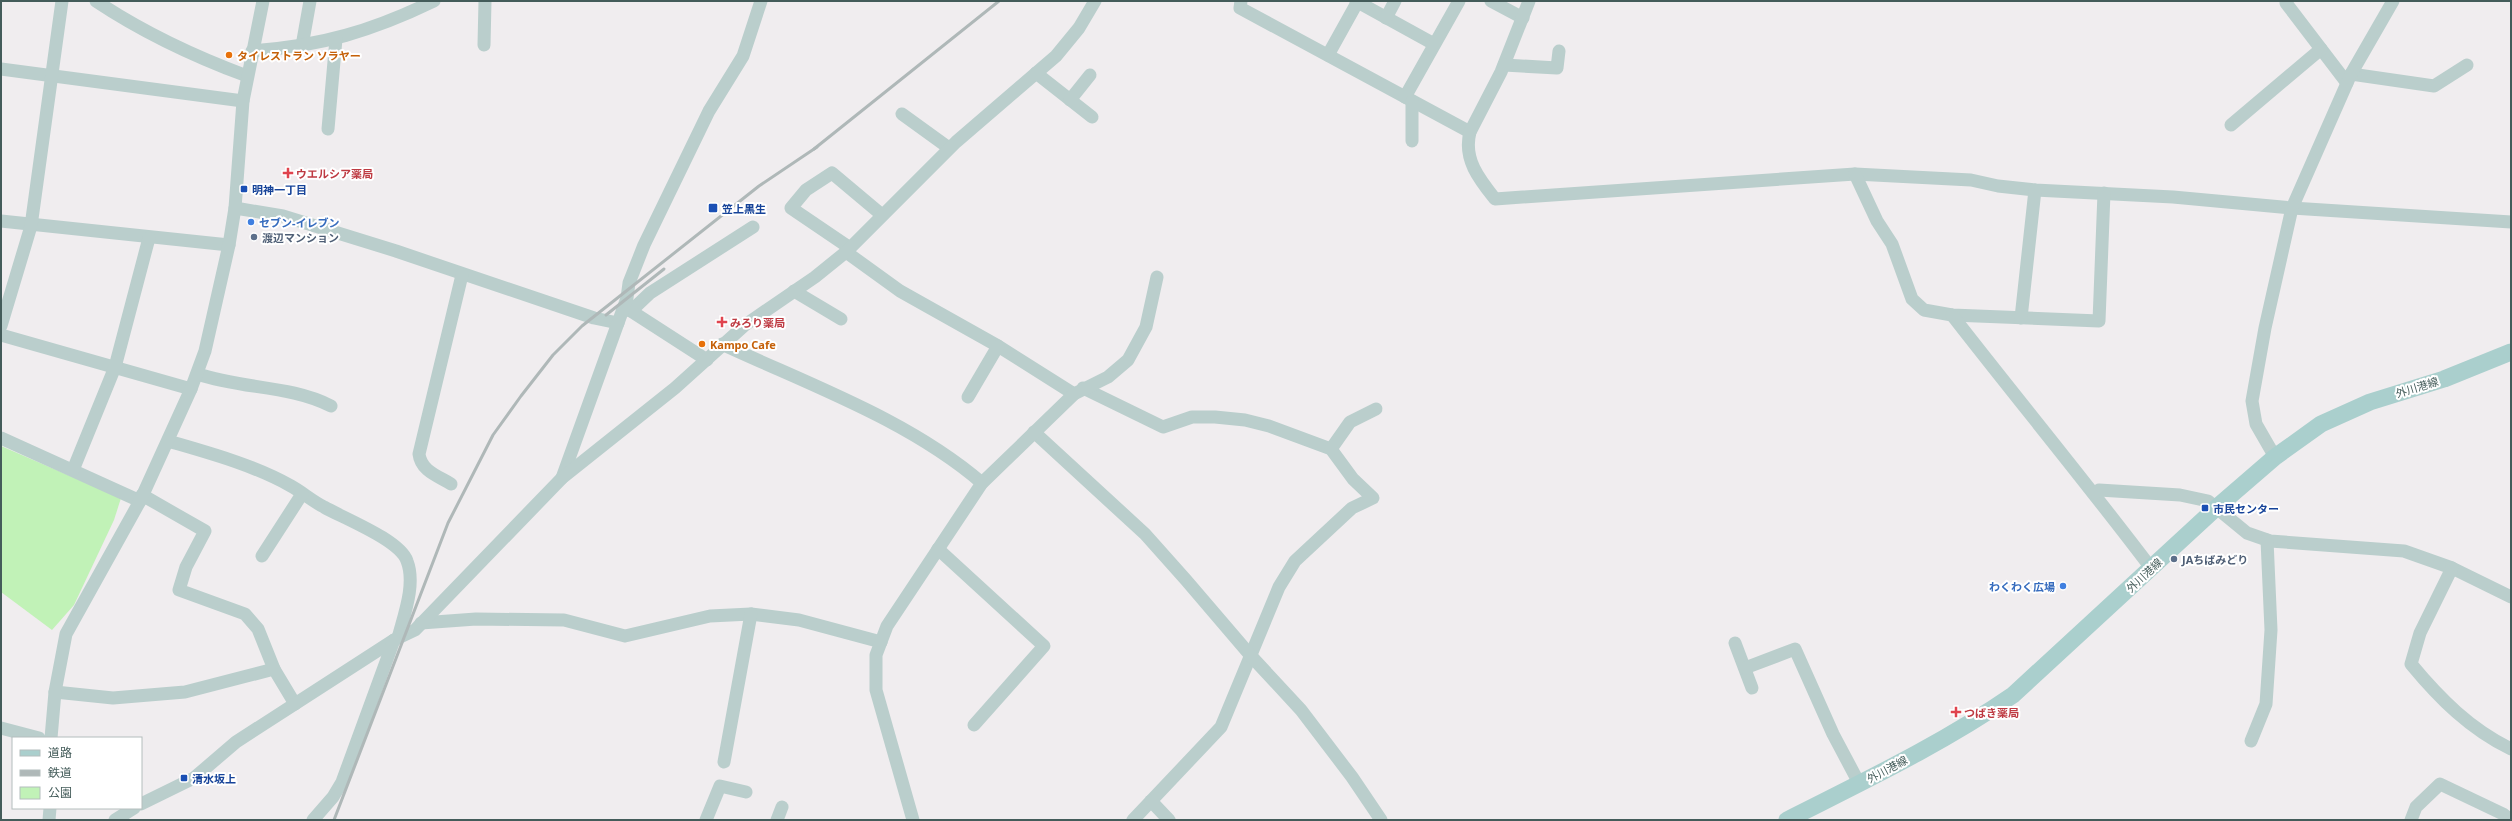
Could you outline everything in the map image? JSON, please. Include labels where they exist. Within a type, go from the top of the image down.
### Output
[{"type":"main road","name":"外川港線","points":[[1787,820],[1859,783],[1980,717],[2013,695],[2216,508],[2275,457],[2321,424],[2370,402],[2444,379],[2511,352]]},
{"type":"street","points":[[1,326],[31,226],[53,76],[62,1]]},
{"type":"street","points":[[96,1],[133,25],[194,57],[247,76]]},
{"type":"street","points":[[51,737],[55,692],[66,634],[141,498],[198,374],[205,351],[229,245],[235,208],[243,101],[263,1]]},
{"type":"street","points":[[302,46],[310,1]]},
{"type":"street","points":[[252,50],[302,46],[336,39],[389,23],[434,1]]},
{"type":"street","points":[[484,45],[485,1]]},
{"type":"street","points":[[627,310],[629,283],[644,246],[709,111],[743,56],[761,1]]},
{"type":"street","points":[[142,804],[194,778],[236,742],[396,639],[415,630],[562,478],[675,388],[707,360],[722,344],[745,325],[794,291],[848,250],[949,148],[1056,56],[1069,40],[1095,1]]},
{"type":"street","points":[[1242,1],[1240,8],[1470,132]]},
{"type":"street","points":[[1328,55],[1357,1],[1434,44]]},
{"type":"street","points":[[1386,18],[1395,1]]},
{"type":"street","points":[[1412,141],[1408,99],[1434,44],[1459,1]]},
{"type":"street","points":[[1491,1],[1522,18]]},
{"type":"street","points":[[1529,1],[1504,64],[1470,132],[1469,154],[1473,167],[1495,199],[1855,174],[1971,180],[2035,190],[2104,193],[2292,208],[2511,222]]},
{"type":"street","points":[[2275,457],[2256,424],[2252,401],[2292,208],[2349,78],[2393,1]]},
{"type":"street","points":[[2286,3],[2321,49],[2349,78],[2434,86],[2467,65]]},
{"type":"street","points":[[328,129],[336,39]]},
{"type":"street","points":[[2231,125],[2321,49]]},
{"type":"street","points":[[1504,64],[1557,68],[1559,51]]},
{"type":"street","points":[[1,69],[243,101]]},
{"type":"street","points":[[1036,73],[1092,117]]},
{"type":"street","points":[[1070,100],[1090,75]]},
{"type":"street","points":[[902,114],[949,148]]},
{"type":"street","points":[[882,215],[832,173],[806,190],[791,208],[900,290],[1078,391],[1162,427],[1192,417],[1245,420],[1331,449],[1353,479],[1373,498],[1352,508],[1295,561],[1279,587],[1221,727],[1133,820]]},
{"type":"street","points":[[1855,174],[1877,221],[1892,244],[1912,299],[1924,310],[1952,315],[2099,321],[2104,193]]},
{"type":"street","points":[[2021,318],[2035,190]]},
{"type":"street","points":[[235,208],[283,216],[396,251],[462,275],[594,318],[618,323]]},
{"type":"street","points":[[1,221],[31,226],[229,245]]},
{"type":"street","points":[[562,478],[618,323],[627,310],[650,293],[753,227]]},
{"type":"street","points":[[73,470],[115,367],[149,238]]},
{"type":"street","points":[[451,484],[426,469],[420,461],[419,454],[462,275]]},
{"type":"street","points":[[913,820],[876,690],[876,655],[881,642],[897,611],[982,483],[1078,391],[1108,377],[1128,360],[1146,327],[1157,277]]},
{"type":"street","points":[[794,291],[841,319]]},
{"type":"street","points":[[627,310],[707,360]]},
{"type":"street","points":[[1952,315],[2030,415],[2036,420],[2095,493],[2151,568]]},
{"type":"street","points":[[1,335],[191,389]]},
{"type":"street","points":[[722,344],[887,420],[955,459],[982,483]]},
{"type":"street","points":[[968,397],[998,346]]},
{"type":"street","points":[[198,374],[216,380],[274,390],[313,399],[331,406]]},
{"type":"street","points":[[1331,449],[1350,422],[1376,409]]},
{"type":"street","points":[[1034,432],[1145,534],[1251,656],[1301,710],[1352,776],[1381,820]]},
{"type":"street","points":[[1,438],[141,498],[205,532],[186,566],[179,590],[245,614],[258,629],[274,669],[295,704]]},
{"type":"street","points":[[168,440],[252,470],[290,486],[324,507],[373,531],[405,556],[409,568],[409,590],[396,639],[342,782],[334,797],[313,820]]},
{"type":"street","points":[[2095,493],[2099,490],[2180,495],[2208,501],[2247,533],[2267,540],[2404,551],[2452,568],[2511,597]]},
{"type":"street","points":[[262,556],[302,494]]},
{"type":"street","points":[[2251,741],[2266,704],[2270,630],[2267,540]]},
{"type":"street","points":[[938,548],[1044,646],[974,725]]},
{"type":"street","points":[[2452,568],[2420,633],[2411,664],[2440,699],[2467,722],[2511,749]]},
{"type":"street","points":[[421,623],[476,619],[564,620],[625,636],[710,616],[751,614],[799,620],[881,642]]},
{"type":"street","points":[[724,762],[751,614]]},
{"type":"street","points":[[1735,643],[1752,688]]},
{"type":"street","points":[[1745,668],[1795,649],[1833,734],[1859,783]]},
{"type":"street","points":[[55,692],[113,698],[185,692],[274,669]]},
{"type":"street","points":[[1,728],[35,737]]},
{"type":"street","points":[[2411,820],[2416,807],[2440,784],[2503,814],[2511,820]]},
{"type":"street","points":[[706,820],[720,786],[746,792]]},
{"type":"street","points":[[1151,801],[1169,820]]},
{"type":"street","points":[[777,820],[782,807]]},
{"type":"street","points":[[49,820],[50,809]]},
{"type":"street","points":[[116,820],[132,809]]},
{"type":"green space","points":[[1,446],[121,498],[114,520],[74,605],[52,630],[1,592]]},
{"type":"railway","points":[[814,149],[999,1]]},
{"type":"railway","points":[[334,820],[448,523],[493,435],[553,355],[582,326],[759,186],[817,147]]},
{"type":"railway","points":[[606,315],[664,269]]},
{"type":"place","name":"タイレストラン ソラヤー","points":[[229,55]]},
{"type":"place","name":"ウエルシア薬局","points":[[288,173]]},
{"type":"place","name":"明神一丁目","points":[[244,189]]},
{"type":"place","name":"笠上黒生","points":[[713,208]]},
{"type":"place","name":"セブン-イレブン","points":[[251,222]]},
{"type":"place","name":"渡辺マンション","points":[[254,237]]},
{"type":"place","name":"みろり薬局","points":[[722,322]]},
{"type":"place","name":"Kampo Cafe","points":[[702,344]]},
{"type":"place","name":"市民センター","points":[[2205,508]]},
{"type":"place","name":"JAちばみどり","points":[[2174,559]]},
{"type":"place","name":"わくわく広場","points":[[2063,586]]},
{"type":"place","name":"つばき薬局","points":[[1956,712]]},
{"type":"place","name":"清水坂上","points":[[184,778]]}]
